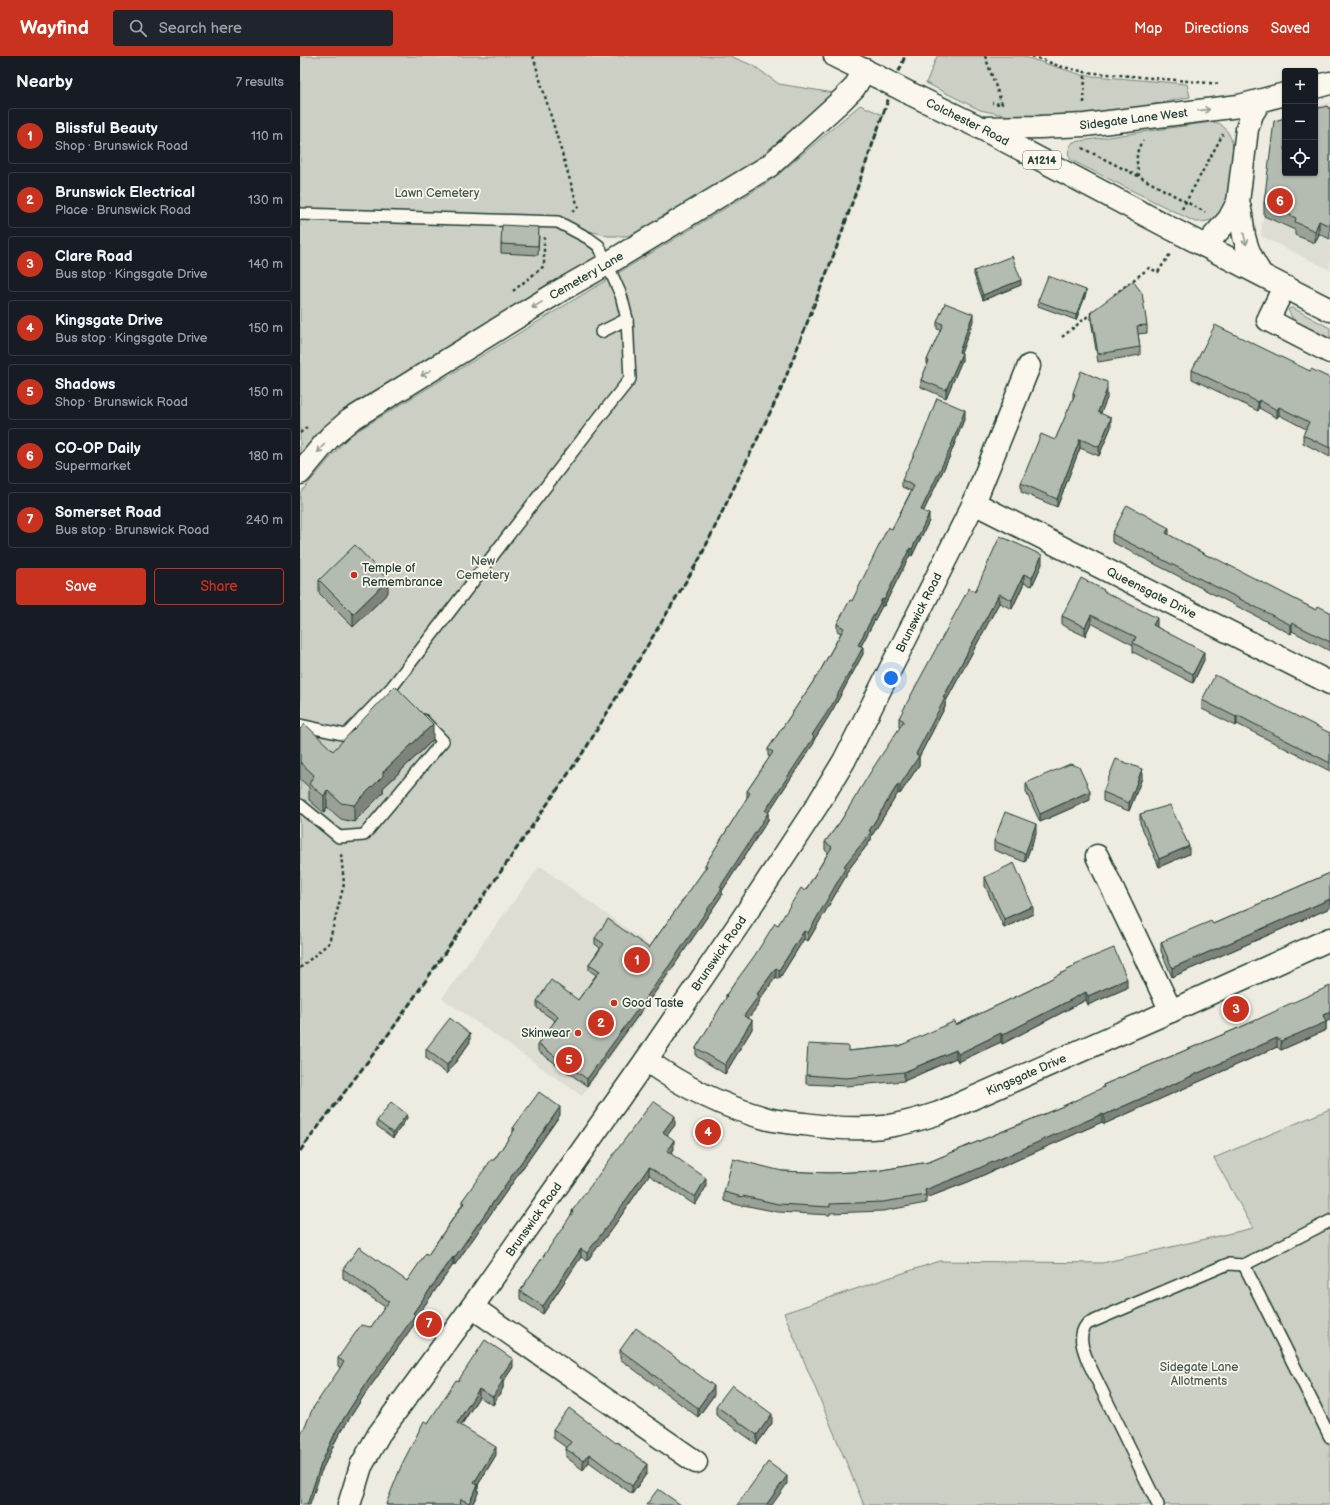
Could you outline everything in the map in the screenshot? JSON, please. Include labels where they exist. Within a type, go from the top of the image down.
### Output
[{"type":"street","name":"Colchester Road","points":[[835,56],[981,128],[1330,310]]},
{"type":"street","name":"Cemetery Lane","points":[[300,473],[330,437],[350,420],[558,292],[769,166],[854,88],[872,74]]},
{"type":"street","points":[[1318,86],[1330,83]]},
{"type":"street","name":"Sidegate Lane West","points":[[981,128],[1085,125],[1239,106],[1282,95]]},
{"type":"street","points":[[1205,246],[1229,219],[1238,202],[1247,129],[1252,114],[1260,101]]},
{"type":"street","points":[[1238,202],[1241,210],[1244,235],[1249,253],[1261,274]]},
{"type":"street","points":[[1284,287],[1268,320],[1330,352]]},
{"type":"street","name":"Brunswick Road","points":[[349,1505],[361,1466],[379,1434],[472,1307],[646,1060],[739,924],[818,804],[844,761],[974,503],[1029,366]]},
{"type":"street","name":"Queensgate Drive","points":[[974,503],[1330,683]]},
{"type":"street","points":[[1098,856],[1171,1011]]},
{"type":"street","name":"Kingsgate Drive","points":[[646,1060],[692,1090],[734,1109],[770,1119],[828,1128],[852,1129],[883,1127],[914,1121],[939,1113],[1330,939]]},
{"type":"street","points":[[472,1307],[696,1462]]},
{"type":"lane","points":[[300,214],[558,222],[588,238],[599,246],[621,295],[627,318],[630,379],[590,429],[394,689],[346,735],[300,725]]},
{"type":"lane","points":[[601,332],[627,318]]},
{"type":"lane","points":[[300,805],[339,837],[364,835],[443,741],[418,714]]},
{"type":"lane","points":[[1158,1505],[1088,1362],[1081,1345],[1082,1330],[1087,1324],[1228,1264],[1244,1265],[1330,1221]]},
{"type":"lane","points":[[1244,1265],[1330,1437]]},
{"type":"path","points":[[534,56],[578,207],[558,222]]},
{"type":"path","points":[[985,56],[1002,104]]},
{"type":"path","points":[[1032,56],[1059,66],[1085,72],[1221,84]]},
{"type":"path","points":[[1084,106],[1085,72]]},
{"type":"path","points":[[1076,145],[1186,202],[1225,129]]},
{"type":"path","points":[[1111,297],[1148,268],[1158,272],[1174,249]]},
{"type":"path","points":[[1062,337],[1099,307]]},
{"type":"path","points":[[300,968],[329,943],[344,884],[339,837]]},
{"type":"shaded area","points":[[1330,102],[1330,270],[1261,236],[1274,123],[1278,118],[1282,117],[1282,176],[1318,176],[1318,106]]},
{"type":"shaded area","points":[[540,866],[677,965],[582,1096],[442,998]]},
{"type":"green space","name":"Lawn Cemetery","points":[[300,56],[730,56],[754,66],[779,84],[834,93],[760,161],[686,203],[656,226],[627,236],[608,236],[586,230],[582,241],[597,254],[596,259],[300,460]]},
{"type":"green space","points":[[937,56],[1022,56],[1082,75],[1187,84],[1190,97],[1134,108],[1050,118],[1009,116],[980,110],[926,83]]},
{"type":"green space","name":"New Cemetery","points":[[860,105],[883,115],[836,249],[780,392],[700,558],[586,748],[393,1028],[300,1151],[300,493],[349,436],[767,183]]},
{"type":"green space","points":[[1216,122],[1223,126],[1230,136],[1233,148],[1233,161],[1229,181],[1228,198],[1224,210],[1215,218],[1202,222],[1195,222],[1071,160],[1069,155],[1069,149],[1073,142]]},
{"type":"green space","points":[[1293,308],[1330,328],[1330,339],[1294,321],[1288,310]]},
{"type":"green space","name":"Sidegate Lane Allotments","points":[[1330,1109],[1330,1505],[864,1505],[784,1313],[939,1261],[1102,1263],[1253,1228],[1214,1158]]},
{"type":"building","points":[[1327,106],[1330,108],[1330,226],[1319,221],[1315,231],[1295,222],[1296,218],[1264,203],[1274,121],[1282,119],[1282,176],[1318,176],[1318,108]]},
{"type":"building","points":[[502,225],[539,227],[538,246],[501,244]]},
{"type":"building","points":[[1012,256],[1021,280],[983,295],[974,271]]},
{"type":"building","points":[[1048,276],[1086,290],[1076,315],[1038,301]]},
{"type":"building","points":[[1133,281],[1142,293],[1147,325],[1137,326],[1140,347],[1098,354],[1091,312]]},
{"type":"building","points":[[945,303],[973,314],[959,352],[962,353],[946,390],[921,380],[929,361],[927,360],[943,324],[937,322]]},
{"type":"building","points":[[1215,325],[1310,371],[1311,369],[1330,378],[1330,448],[1303,435],[1309,422],[1279,407],[1277,410],[1259,400],[1258,402],[1192,370]]},
{"type":"building","points":[[1081,371],[1107,382],[1107,389],[1098,412],[1111,418],[1099,447],[1080,439],[1057,499],[1021,483],[1041,434],[1055,440],[1075,394],[1073,393]]},
{"type":"building","points":[[937,398],[965,410],[949,451],[921,510],[929,514],[912,549],[910,548],[884,600],[882,599],[858,645],[863,647],[832,705],[812,735],[814,737],[765,811],[768,813],[720,887],[722,888],[671,963],[587,1079],[538,1044],[558,1017],[537,1001],[551,980],[578,1000],[600,971],[589,964],[604,944],[595,938],[608,919],[649,948],[707,866],[705,865],[750,793],[747,791],[773,752],[768,749],[819,673],[844,628],[837,624],[850,600],[852,601],[888,527],[892,529],[914,486],[902,480],[923,435]]},
{"type":"building","points":[[1127,505],[1169,528],[1166,533],[1210,557],[1211,556],[1316,610],[1318,606],[1330,612],[1330,642],[1292,623],[1291,625],[1112,534]]},
{"type":"building","points":[[1000,536],[1042,555],[1032,578],[1024,574],[1012,600],[999,594],[943,698],[945,698],[916,754],[919,756],[900,785],[898,784],[869,831],[871,832],[844,866],[846,867],[808,933],[804,931],[779,970],[776,968],[757,994],[759,995],[744,1016],[752,1020],[725,1065],[696,1048],[727,996],[726,995],[755,955],[775,923],[778,925],[801,888],[805,891],[832,847],[825,842],[840,822],[904,721],[899,718],[969,588],[975,592]]},
{"type":"building","name":"Temple of Remembrance","points":[[355,545],[388,580],[353,614],[319,580]]},
{"type":"building","points":[[1081,578],[1104,590],[1103,591],[1157,618],[1153,625],[1204,652],[1193,674],[1133,643],[1136,637],[1091,615],[1085,627],[1062,616]]},
{"type":"building","points":[[1215,675],[1330,733],[1330,763],[1237,715],[1236,717],[1202,700]]},
{"type":"building","points":[[395,686],[433,724],[383,772],[383,776],[354,805],[341,803],[327,790],[324,796],[309,784],[314,775],[300,762],[300,729],[305,724],[333,751]]},
{"type":"building","points":[[1116,759],[1142,769],[1129,803],[1103,792]]},
{"type":"building","points":[[1070,764],[1079,767],[1090,791],[1040,814],[1026,783]]},
{"type":"building","points":[[1170,805],[1189,846],[1159,859],[1140,814]]},
{"type":"building","points":[[1005,812],[1036,824],[1025,854],[994,841]]},
{"type":"building","points":[[1014,863],[1033,906],[1004,919],[985,877]]},
{"type":"building","points":[[1330,873],[1330,899],[1172,968],[1161,942],[1211,921],[1213,924]]},
{"type":"building","points":[[1114,948],[1127,979],[1088,996],[1086,992],[1002,1035],[1001,1033],[958,1054],[956,1050],[904,1072],[846,1078],[806,1075],[808,1044],[848,1046],[848,1051],[899,1046],[955,1021],[956,1025],[1028,991],[1075,966],[1075,964]]},
{"type":"building","points":[[1330,986],[1330,1012],[1323,1015],[1326,1022],[1281,1041],[1277,1038],[1104,1115],[1102,1114],[968,1173],[925,1190],[926,1195],[883,1202],[830,1204],[830,1207],[778,1204],[724,1192],[733,1159],[782,1171],[830,1173],[876,1171],[929,1162],[1061,1107],[1104,1087],[1103,1085],[1241,1027]]},
{"type":"building","points":[[450,1018],[470,1034],[447,1065],[426,1049]]},
{"type":"building","points":[[539,1092],[560,1107],[454,1258],[453,1257],[413,1313],[415,1315],[363,1388],[337,1429],[321,1464],[307,1505],[300,1505],[300,1437],[313,1408],[344,1362],[338,1358],[361,1325],[371,1327],[389,1301],[343,1269],[359,1247],[407,1281],[426,1253],[428,1255],[464,1203],[462,1201],[491,1160],[494,1160],[515,1129],[513,1128]]},
{"type":"building","points":[[653,1101],[675,1116],[663,1132],[674,1140],[667,1151],[706,1178],[695,1197],[649,1167],[587,1253],[581,1249],[543,1306],[520,1291],[573,1212],[572,1211]]},
{"type":"building","points":[[391,1102],[407,1114],[393,1133],[377,1121]]},
{"type":"building","points":[[636,1328],[714,1386],[698,1408],[620,1350]]},
{"type":"building","points":[[485,1340],[513,1359],[500,1378],[503,1380],[493,1397],[479,1389],[457,1423],[496,1447],[474,1483],[478,1485],[469,1503],[461,1499],[460,1505],[386,1504],[402,1464],[424,1421],[428,1423],[456,1380],[458,1381]]},
{"type":"building","points":[[732,1385],[772,1414],[757,1435],[716,1406]]},
{"type":"building","points":[[569,1408],[647,1464],[632,1486],[589,1454],[583,1461],[566,1449],[571,1442],[553,1429]]},
{"type":"building","points":[[768,1462],[787,1476],[766,1505],[737,1505]]},
{"type":"building","points":[[658,1489],[681,1505],[646,1505]]},
{"type":"railway","points":[[300,1151],[393,1028],[586,748],[700,558],[780,392],[836,249],[889,97],[905,56]]},
{"type":"place","name":"CO-OP Daily","points":[[1280,201]]},
{"type":"place","name":"Temple of Remembrance","points":[[354,575]]},
{"type":"place","name":"Blissful Beauty","points":[[637,960]]},
{"type":"place","name":"Good Taste","points":[[614,1003]]},
{"type":"place","name":"Clare Road","points":[[1236,1009]]},
{"type":"place","name":"Brunswick Electrical","points":[[601,1023]]},
{"type":"place","name":"Skinwear","points":[[578,1033]]},
{"type":"place","name":"Shadows","points":[[569,1060]]},
{"type":"place","name":"Kingsgate Drive","points":[[708,1132]]},
{"type":"place","name":"Somerset Road","points":[[429,1324]]}]
